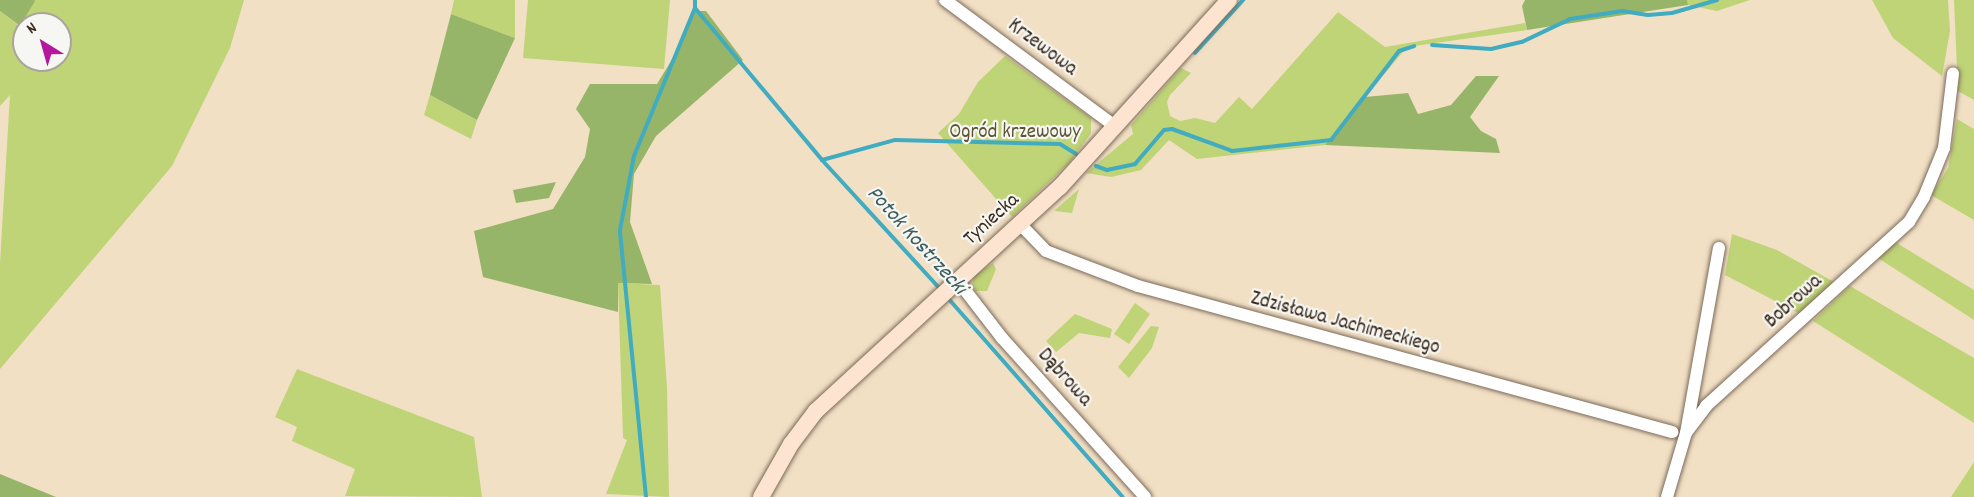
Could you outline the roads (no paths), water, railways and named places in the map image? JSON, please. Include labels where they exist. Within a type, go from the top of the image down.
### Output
[{"type":"street","name":"Krzewowa","points":[[945,0],[1116,127]]},
{"type":"street","name":"Tyniecka","points":[[761,497],[791,444],[816,411],[1021,225],[1116,127],[1229,0]]},
{"type":"street","name":"Bobrowa","points":[[1686,433],[1706,405],[1909,222],[1924,197],[1944,148],[1953,74]]},
{"type":"street","name":"Zdzisława Jachimeckiego","points":[[1021,225],[1040,246],[1057,256],[1177,298],[1672,432]]},
{"type":"street","name":"Bobrowa","points":[[1667,497],[1686,433],[1719,248]]},
{"type":"street","name":"Dąbrowa","points":[[952,286],[1145,497]]},
{"type":"waterway","name":"Potok Kostrzecki","points":[[695,0],[695,8],[822,160],[942,291]]},
{"type":"waterway","points":[[1195,53],[1243,0]]},
{"type":"waterway","points":[[1432,45],[1491,49],[1522,42],[1570,19],[1622,11],[1648,15],[1672,13],[1717,0]]},
{"type":"waterway","points":[[646,497],[620,230],[634,156],[695,8]]},
{"type":"waterway","points":[[1096,166],[1107,170],[1135,164],[1164,130],[1172,129],[1232,151],[1331,140],[1399,51],[1414,46]]},
{"type":"waterway","points":[[822,160],[895,140],[1060,144],[1076,154]]},
{"type":"waterway","name":"Potok Kostrzecki","points":[[947,297],[1123,497]]},
{"type":"park label","name":"Ogród krzewowy","points":[[1015,133]]}]
